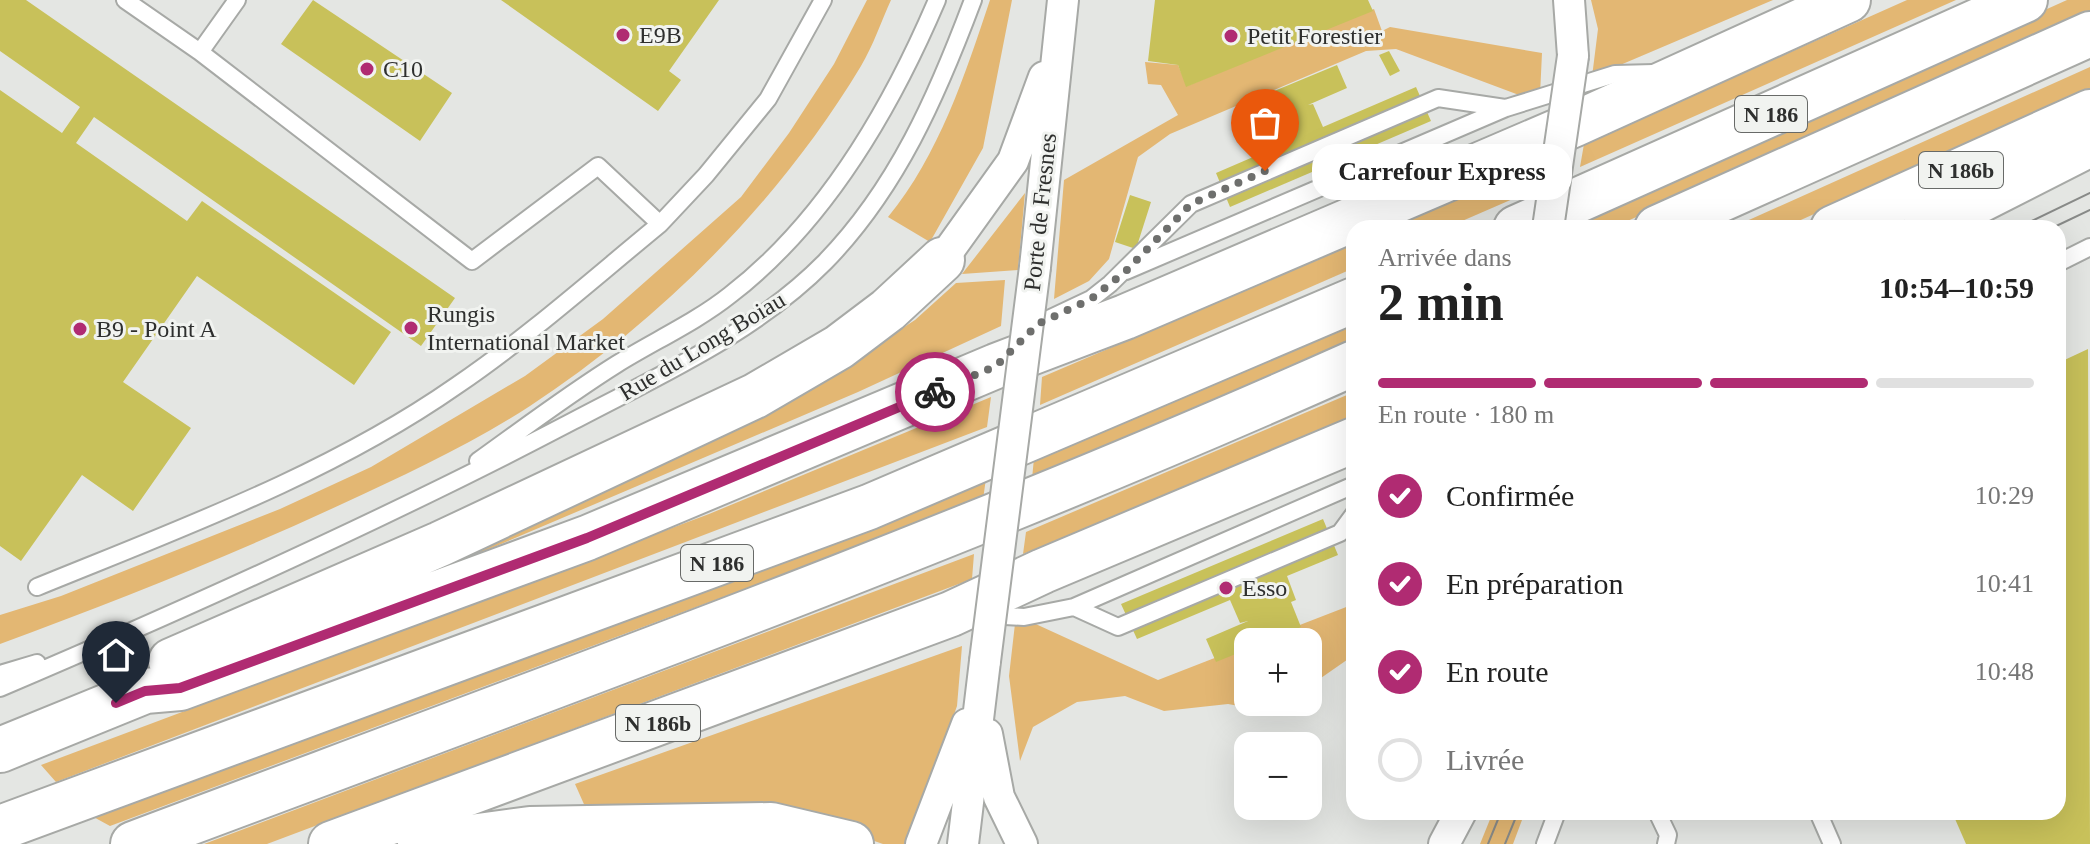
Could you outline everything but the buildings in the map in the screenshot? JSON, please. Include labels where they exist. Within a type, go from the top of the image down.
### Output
[{"type":"highway","points":[[1351,220],[1575,124],[1848,0]]},
{"type":"highway","name":"N 186","points":[[1534,220],[2025,0]]},
{"type":"highway","name":"N 186","points":[[1675,220],[2090,34]]},
{"type":"highway","name":"N 186b","points":[[1851,220],[2090,112]]},
{"type":"highway","points":[[1941,220],[2090,144]]},
{"type":"highway","points":[[0,750],[145,691],[180,688],[587,538],[996,366],[1139,311],[1346,222]]},
{"type":"highway","points":[[145,691],[161,665],[440,544],[755,396],[839,347],[888,310],[942,260]]},
{"type":"highway","name":"N 186","points":[[0,828],[869,507],[1346,303]]},
{"type":"highway","name":"N 186","points":[[133,844],[932,544],[1182,441],[1346,367]]},
{"type":"highway","name":"N 186b","points":[[367,840],[951,614],[1043,571],[1346,443]]},
{"type":"highway","points":[[420,844],[530,829],[771,825],[851,844]]},
{"type":"street","name":"Porte de Fresnes","points":[[1022,844],[999,797],[991,771],[984,675],[1035,267],[1063,0]]},
{"type":"street","points":[[1549,220],[1573,56],[1569,0]]},
{"type":"street","points":[[942,260],[1013,161],[1060,34]]},
{"type":"street","points":[[921,844],[984,675]]},
{"type":"street","points":[[963,844],[984,675]]},
{"type":"street","points":[[1444,844],[1457,820]]},
{"type":"street","points":[[658,826],[781,844]]},
{"type":"lane","points":[[125,0],[200,52],[472,261],[598,166],[660,224]]},
{"type":"lane","points":[[200,52],[237,0]]},
{"type":"lane","points":[[37,587],[153,540],[348,451],[454,388],[532,330],[660,224],[706,175],[768,99],[823,0]]},
{"type":"lane","name":"Rue du Long Boiau","points":[[431,495],[584,384],[703,313],[748,279],[834,186],[910,61],[937,0]]},
{"type":"lane","name":"Rue du Long Boiau","points":[[0,688],[288,564],[431,495],[752,322],[803,282],[860,221],[893,175],[923,124],[973,0]]},
{"type":"lane","points":[[1126,271],[1506,108],[1615,74],[1686,72]]},
{"type":"lane","points":[[996,366],[1038,324],[1091,299],[1126,271],[1191,204],[1438,98],[1506,108]]},
{"type":"lane","points":[[2066,259],[2090,247]]},
{"type":"lane","points":[[951,614],[1024,617],[1074,607],[1346,488]]},
{"type":"lane","points":[[1074,607],[1118,627],[1340,533],[1346,525]]},
{"type":"lane","points":[[0,674],[96,647]]},
{"type":"lane","points":[[1545,844],[1554,820]]},
{"type":"lane","points":[[1661,820],[1668,835],[1666,844]]},
{"type":"lane","points":[[1822,820],[1832,844]]},
{"type":"shaded area","points":[[867,0],[891,0],[861,66],[793,164],[755,210],[671,296],[579,372],[508,420],[390,482],[215,560],[0,644],[0,615],[61,596],[280,509],[371,467],[525,376],[603,319],[741,197],[789,133],[834,64]]},
{"type":"shaded area","points":[[990,0],[1012,0],[983,148],[930,242],[888,217],[906,193],[936,141]]},
{"type":"shaded area","points":[[1591,0],[1773,0],[1592,77],[1598,29]]},
{"type":"shaded area","points":[[1907,0],[1956,0],[1580,167],[1584,144]]},
{"type":"shaded area","points":[[2067,0],[2090,0],[2090,12],[1630,220],[1579,220]]},
{"type":"shaded area","points":[[1374,9],[1382,31],[1390,27],[1542,53],[1540,95],[1519,95],[1396,49],[1366,51],[1170,134],[1138,157],[1109,259],[1089,281],[1054,299],[1064,180],[1178,115],[1161,85],[1148,84],[1145,62],[1178,65],[1187,86]]},
{"type":"shaded area","points":[[2090,67],[2090,90],[1801,220],[1749,220]]},
{"type":"shaded area","points":[[1532,168],[1529,192],[1464,220],[1409,220]]},
{"type":"shaded area","points":[[1025,193],[1018,270],[962,274]]},
{"type":"shaded area","points":[[1346,247],[1346,271],[1040,405],[1042,377]]},
{"type":"shaded area","points":[[1005,280],[1001,326],[858,392],[473,556],[459,548],[775,411],[915,320],[956,283]]},
{"type":"shaded area","points":[[1346,321],[1346,342],[1032,479],[1034,458]]},
{"type":"shaded area","points":[[1346,395],[1346,421],[1023,554],[1026,532]]},
{"type":"shaded area","points":[[991,397],[987,427],[56,782],[41,765],[709,514]]},
{"type":"shaded area","points":[[986,478],[983,500],[110,826],[88,814]]},
{"type":"shaded area","points":[[974,554],[972,579],[267,844],[204,844]]},
{"type":"shaded area","points":[[1346,607],[1346,661],[1322,677],[1322,628],[1292,628]]},
{"type":"shaded area","points":[[1016,615],[1158,680],[1234,650],[1234,705],[1164,711],[1125,696],[1077,702],[1033,727],[1020,761],[1009,676]]},
{"type":"shaded area","points":[[962,646],[957,706],[909,844],[883,844],[825,824],[587,811],[575,784]]},
{"type":"shaded area","points":[[1490,820],[1522,820],[1513,844],[1480,844]]},
{"type":"tram line","points":[[2034,220],[2090,193]]},
{"type":"tram line","points":[[2066,221],[2090,210]]},
{"type":"tram line","points":[[1488,844],[1498,820]]},
{"type":"tram line","points":[[1505,844],[1515,820]]},
{"type":"way so far","points":[[935,392],[996,366],[1038,324],[1091,299],[1126,271],[1191,204],[1265,171]]},
{"type":"place","name":"E9B","points":[[623,35]]},
{"type":"place","name":"Petit Forestier","points":[[1231,36]]},
{"type":"place","name":"C10","points":[[367,69]]},
{"type":"place","name":"Carrefour Express","points":[[1265,171]]},
{"type":"place","name":"Rungis International Market","points":[[411,328]]},
{"type":"place","name":"B9 - Point A","points":[[80,329]]},
{"type":"place","name":"Esso","points":[[1226,588]]},
{"type":"route","points":[[116,703],[145,691],[180,688],[587,538],[935,392]]}]
